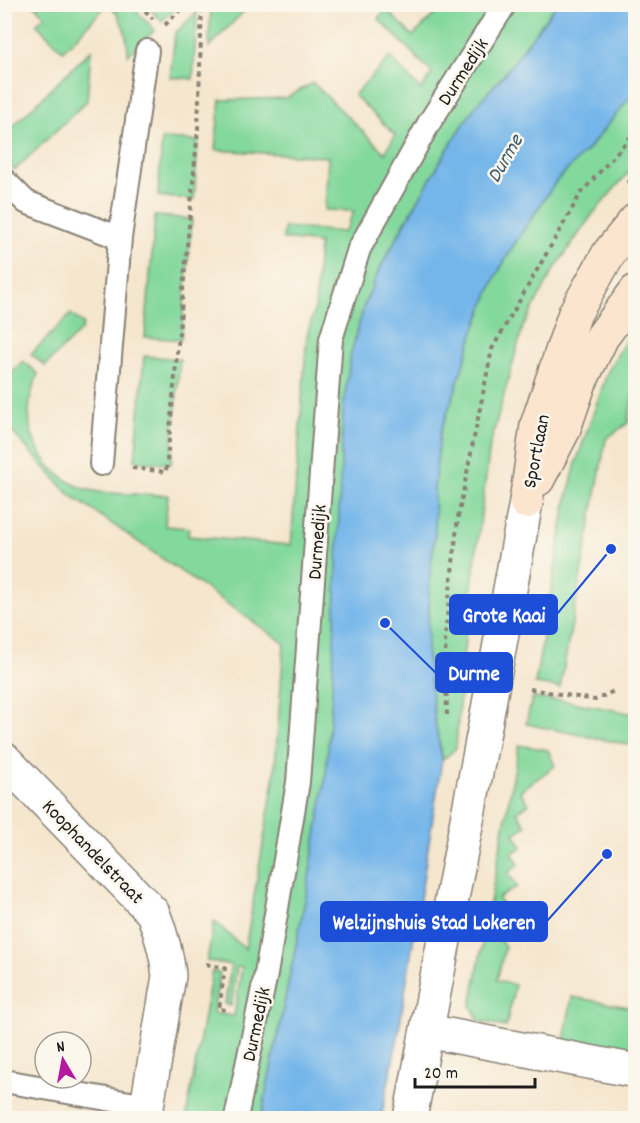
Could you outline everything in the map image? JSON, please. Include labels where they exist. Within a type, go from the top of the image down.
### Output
[{"type":"main road","name":"Sportlaan","points":[[526,502],[537,425],[575,313],[609,253],[636,220]]},
{"type":"main road","name":"Sportlaan","points":[[526,502],[563,431],[580,382],[602,337],[636,291]]},
{"type":"street","points":[[410,1119],[526,502]]},
{"type":"street","name":"Koophandelstraat","points":[[4,759],[153,913],[167,953],[169,976],[146,1112]]},
{"type":"street","points":[[427,1030],[636,1071]]},
{"type":"lane","name":"Durmedijk","points":[[236,1119],[266,974],[298,783],[331,339],[359,249],[429,123],[505,4]]},
{"type":"lane","points":[[101,464],[120,238],[147,51]]},
{"type":"lane","points":[[4,180],[26,202],[120,238]]},
{"type":"lane","points":[[4,1081],[146,1112]]},
{"type":"path","points":[[139,4],[154,20]]},
{"type":"path","points":[[101,464],[166,472],[198,129],[202,4]]},
{"type":"path","points":[[493,684],[595,700],[616,690]]},
{"type":"path","points":[[167,953],[225,968],[219,1009],[235,1011]]},
{"type":"green space","points":[[34,5],[107,5],[63,51],[36,24],[45,16]]},
{"type":"green space","points":[[110,5],[130,5],[155,30],[128,55],[124,28]]},
{"type":"green space","points":[[146,5],[179,5],[162,21]]},
{"type":"green space","points":[[211,5],[250,5],[209,47]]},
{"type":"green space","points":[[444,5],[556,5],[507,71],[474,108],[405,222],[379,270],[364,306],[326,775],[306,896],[261,1118],[186,1118],[212,971],[220,973],[213,1013],[234,1016],[242,967],[237,967],[231,1006],[225,1004],[231,965],[207,961],[214,921],[245,949],[274,780],[284,643],[69,494],[5,424],[5,379],[23,361],[38,374],[31,398],[29,416],[31,431],[43,457],[62,477],[75,485],[106,493],[168,495],[165,526],[189,528],[188,536],[291,545],[307,335],[315,308],[319,243],[283,239],[284,227],[344,232],[354,211],[325,210],[328,157],[215,150],[220,100],[286,98],[313,83],[385,153],[395,135],[354,95],[390,57],[421,90],[432,73],[378,18],[386,9],[413,36]]},
{"type":"green space","points":[[197,12],[193,79],[170,77],[175,33]]},
{"type":"green space","points":[[91,50],[87,101],[15,170],[5,160],[5,134]]},
{"type":"green space","points":[[635,91],[635,165],[592,215],[555,268],[523,327],[490,445],[463,656],[456,748],[443,760],[435,722],[427,655],[430,574],[435,534],[434,488],[440,433],[474,331],[494,280],[513,246],[557,180],[588,149]]},
{"type":"green space","points":[[162,139],[198,141],[194,200],[158,196]]},
{"type":"green space","points":[[155,216],[192,219],[181,340],[145,337]]},
{"type":"green space","points":[[71,314],[83,324],[82,329],[45,366],[31,354]]},
{"type":"green space","points":[[635,324],[635,382],[628,423],[606,439],[560,688],[535,684],[567,498],[576,463],[608,371]]},
{"type":"green space","points":[[144,356],[180,359],[171,464],[135,461]]},
{"type":"green space","points":[[532,698],[566,701],[635,714],[635,746],[526,724]]},
{"type":"green space","points":[[519,745],[548,750],[555,766],[520,791],[529,804],[517,812],[526,826],[514,834],[522,847],[512,853],[519,864],[508,873],[517,887],[498,898],[509,916],[492,930],[505,947],[497,980],[515,985],[506,1027],[479,1021],[471,1006]]},
{"type":"green space","points":[[572,997],[634,1008],[636,1012],[635,1054],[564,1040]]},
{"type":"water","points":[[556,5],[635,5],[635,91],[588,149],[557,180],[513,246],[494,280],[474,331],[440,433],[434,488],[435,534],[430,574],[427,655],[442,760],[398,1036],[381,1118],[261,1118],[306,896],[326,775],[332,694],[343,410],[351,353],[364,306],[379,270],[444,155],[474,108],[507,71]]},
{"type":"place","name":"Grote Kaai","points":[[611,549]]},
{"type":"place","name":"Durme","points":[[385,623]]},
{"type":"place","name":"Welzijnshuis Stad Lokeren","points":[[607,854]]}]
